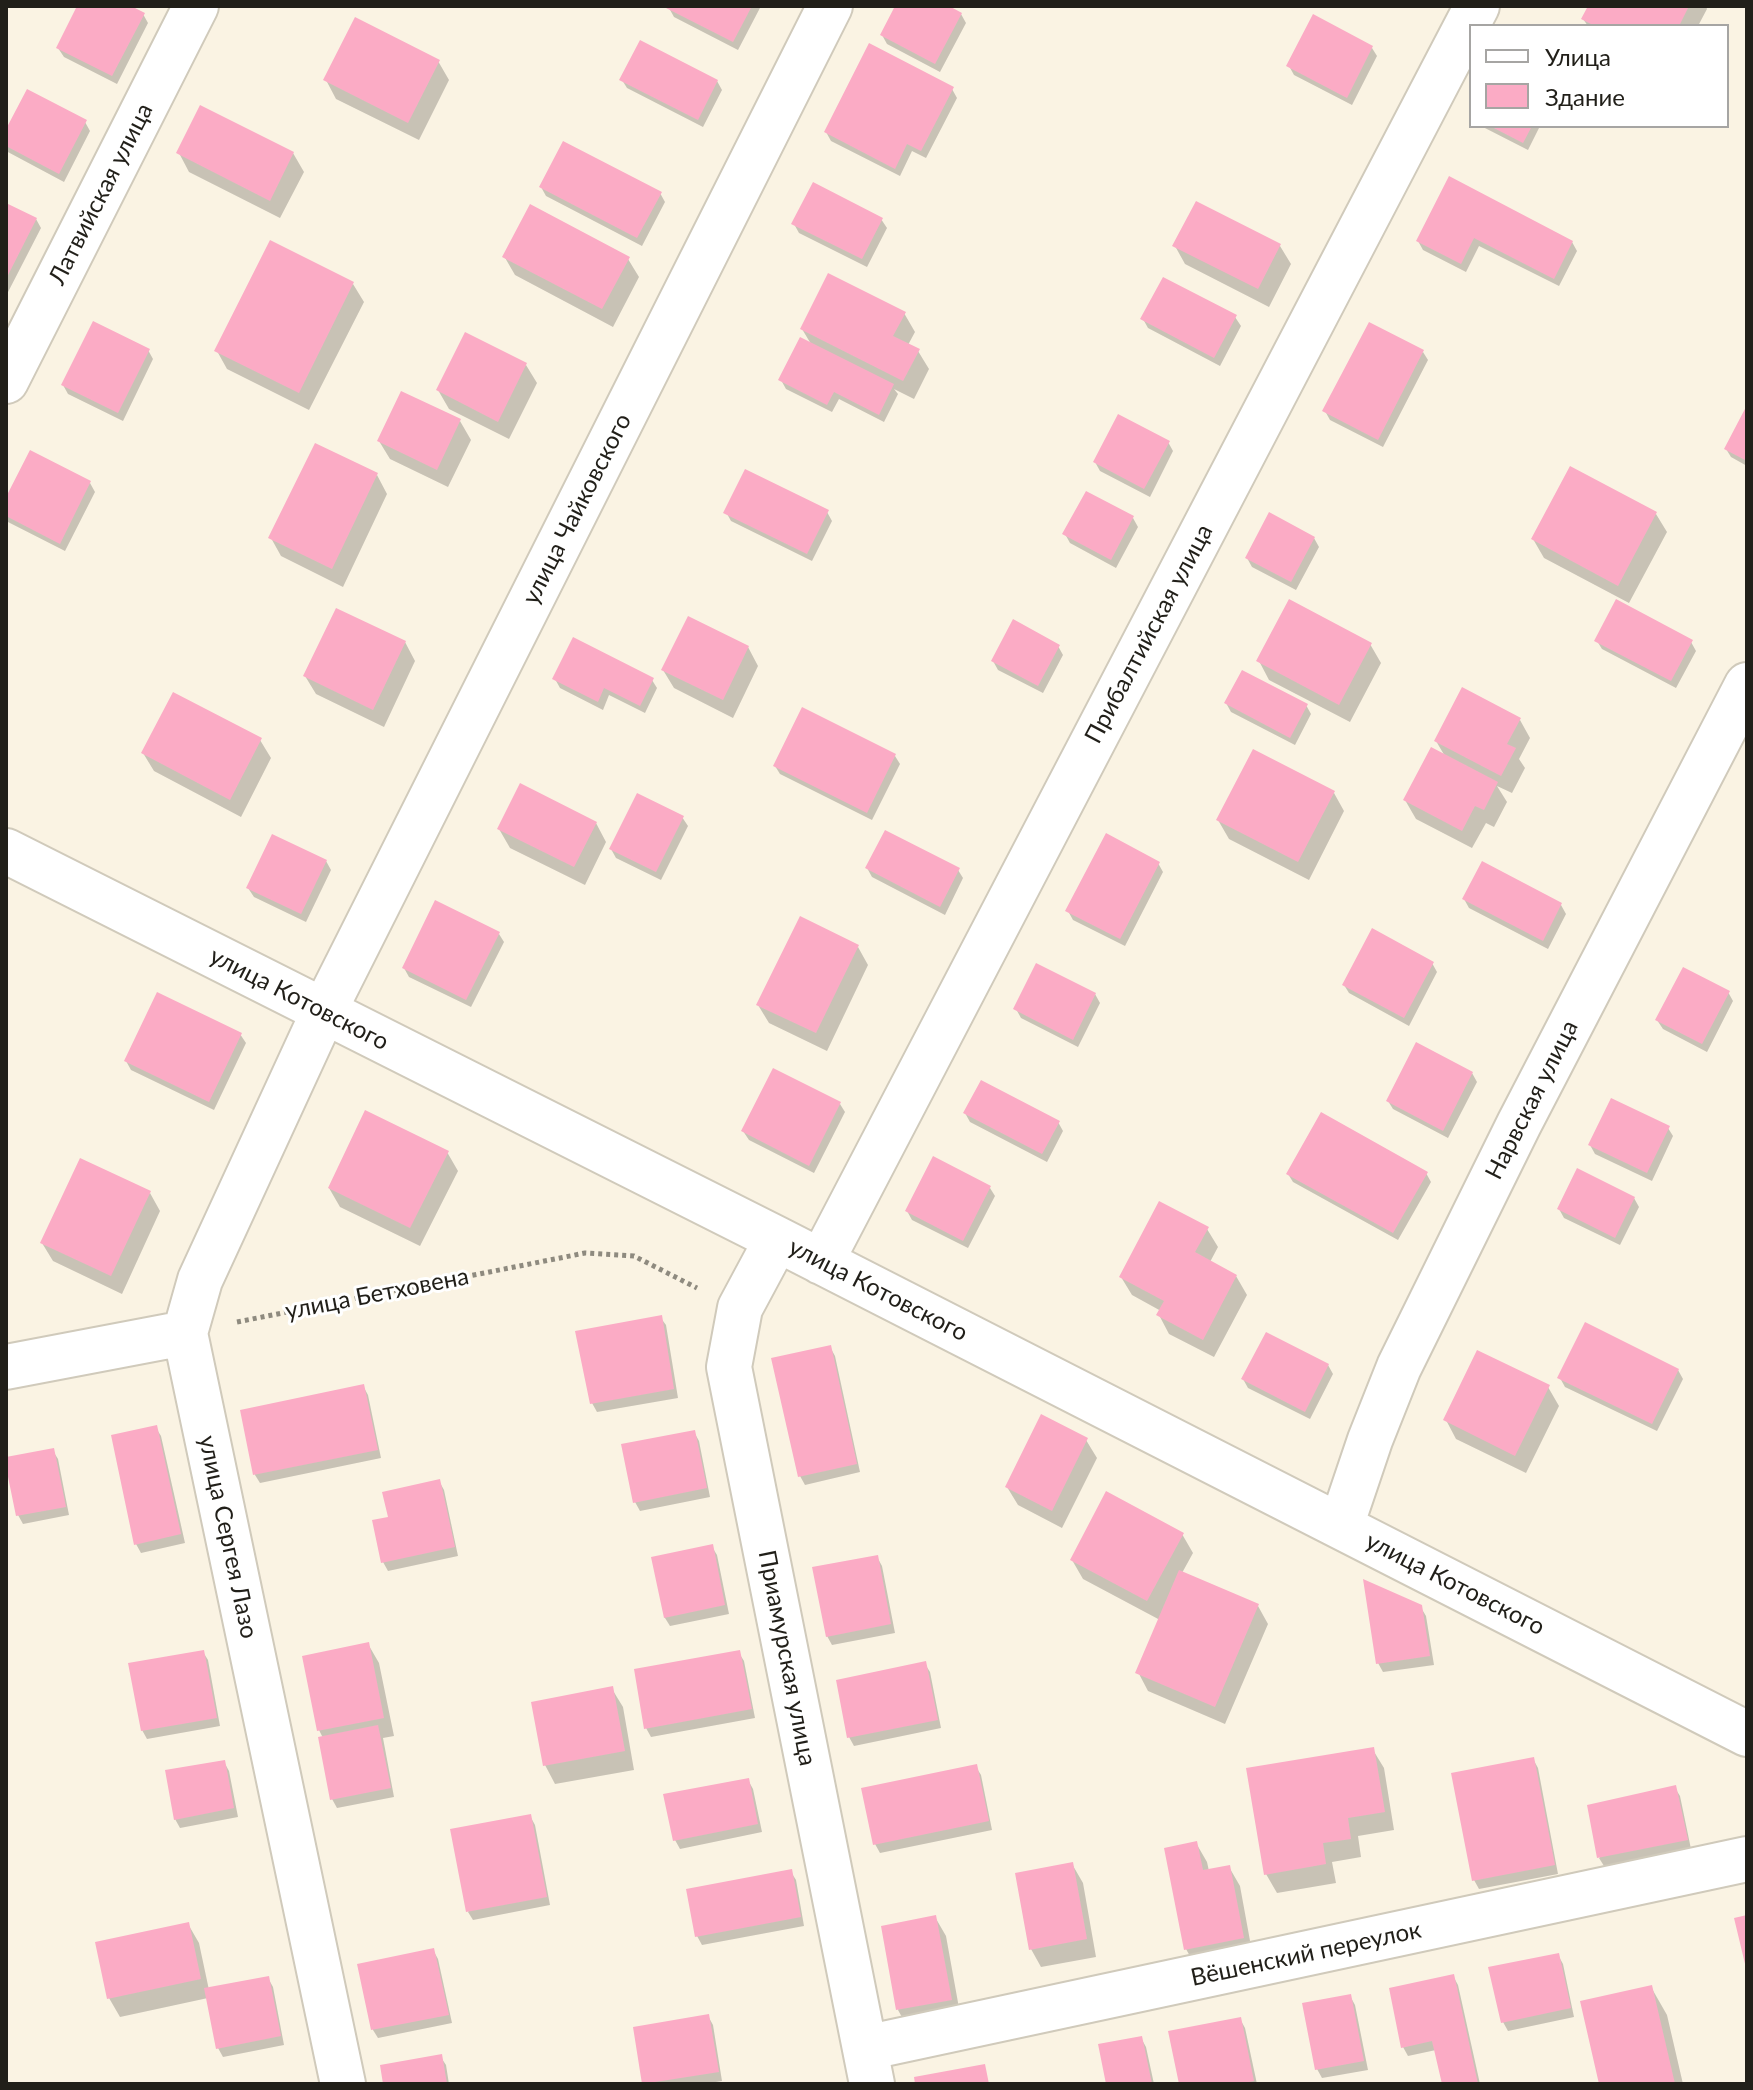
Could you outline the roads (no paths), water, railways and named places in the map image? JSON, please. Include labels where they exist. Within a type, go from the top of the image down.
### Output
[{"type":"street","name":"Латвийская улица","points":[[6,381],[196,6]]},
{"type":"street","name":"улица Чайковского","points":[[324,1011],[830,6]]},
{"type":"street","name":"Прибалтийская улица","points":[[821,1262],[1477,6]]},
{"type":"street","name":"Нарвская улица","points":[[1341,1526],[1399,1367],[1519,1124],[1747,685]]},
{"type":"street","name":"улица Котовского","points":[[6,851],[777,1239],[1747,1734]]},
{"type":"street","name":"улица Сергея Лазо","points":[[324,1011],[200,1280],[185,1333],[343,2084]]},
{"type":"street","name":"Приамурская улица","points":[[777,1239],[740,1308],[729,1367],[868,2066]]},
{"type":"street","points":[[6,1367],[185,1333]]},
{"type":"street","name":"Вёшенский переулок","points":[[868,2066],[1747,1859]]}]
